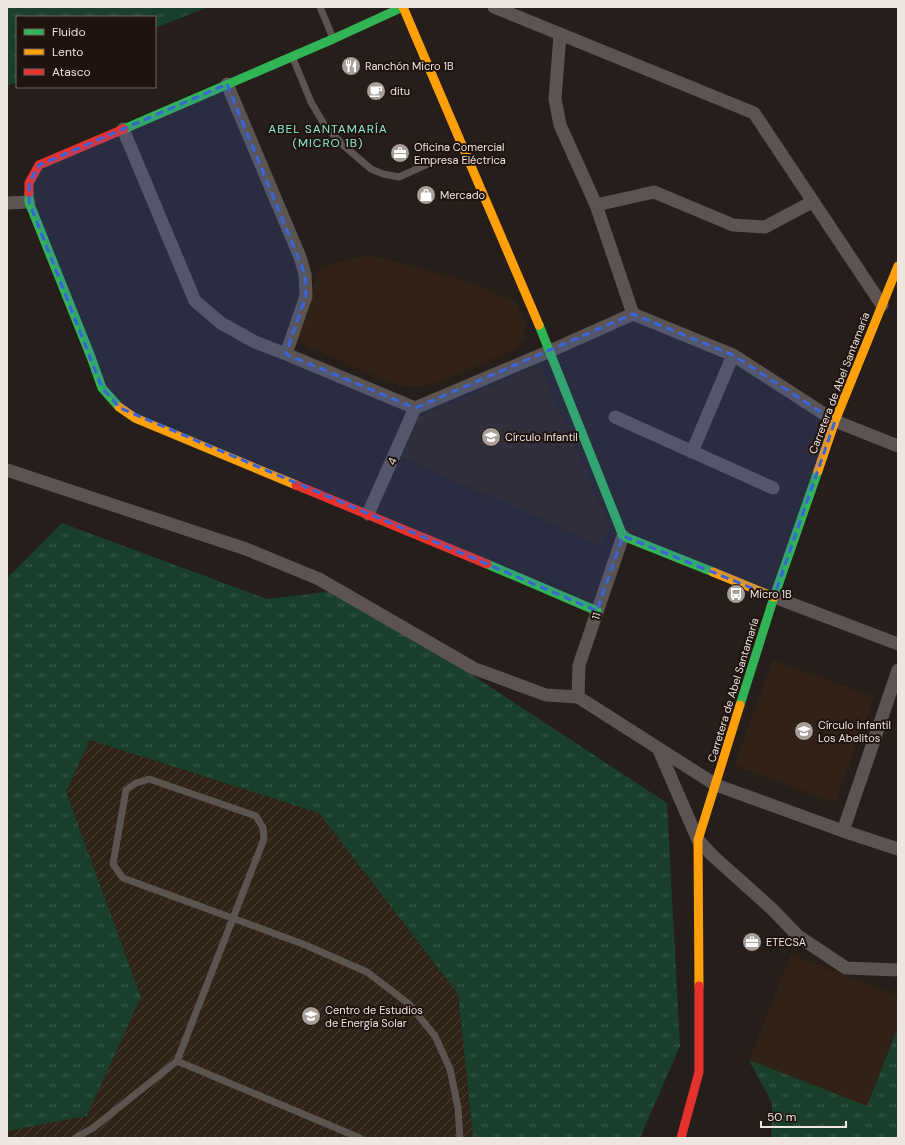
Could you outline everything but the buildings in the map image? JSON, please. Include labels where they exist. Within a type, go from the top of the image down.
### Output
[{"type":"street","points":[[597,611],[368,514],[135,418],[120,408],[102,388],[29,202],[29,182],[38,166],[333,39],[403,7],[550,351],[623,536],[774,597],[898,644]]},
{"type":"street","points":[[494,7],[754,113],[882,306]]},
{"type":"street","points":[[560,35],[555,99],[560,125],[596,205],[633,314]]},
{"type":"street","points":[[227,84],[300,257],[305,274],[306,296],[286,354]]},
{"type":"street","points":[[123,130],[195,301],[222,323],[255,342],[415,408],[633,314],[733,354],[835,421],[898,446]]},
{"type":"street","points":[[596,205],[654,192],[733,225],[765,227],[812,202]]},
{"type":"street","points":[[7,203],[29,202]]},
{"type":"street","name":"Carretera de Abel Santamaría","points":[[681,1138],[699,1072],[698,840],[774,597],[835,421],[898,266]]},
{"type":"street","points":[[692,452],[733,354]]},
{"type":"street","name":"4","points":[[368,514],[415,408]]},
{"type":"street","points":[[615,417],[773,488]]},
{"type":"street","points":[[7,470],[253,552],[319,579],[474,668],[546,695],[578,697],[716,785],[843,831],[898,849]]},
{"type":"street","name":"11","points":[[578,697],[579,665],[623,536]]},
{"type":"street","points":[[843,831],[898,670]]},
{"type":"street","points":[[658,748],[698,840],[713,856],[772,909],[798,936],[846,968],[898,970]]},
{"type":"lane","points":[[320,7],[333,39]]},
{"type":"lane","points":[[292,56],[311,102],[325,126],[343,145],[371,169],[383,174],[399,177],[428,164]]},
{"type":"lane","points":[[75,1138],[93,1128],[177,1061],[233,918],[264,838],[263,828],[256,816],[149,779],[136,782],[126,790],[113,864],[123,878],[233,918],[302,944],[367,972],[409,1004],[435,1036],[450,1069],[458,1108],[460,1138]]},
{"type":"lane","points":[[177,1061],[360,1138]]},
{"type":"highlighted area","points":[[227,84],[305,274],[306,296],[286,354],[415,408],[633,314],[733,355],[835,421],[774,597],[623,536],[597,611],[120,408],[102,388],[29,202],[29,183],[39,165]]},
{"type":"shaded area","points":[[368,255],[463,280],[515,301],[526,325],[523,340],[516,349],[437,383],[416,387],[400,385],[387,381],[301,343],[298,336],[298,323],[319,270],[333,264]]},
{"type":"shaded area","name":"Círculo Infantil","points":[[540,365],[610,527],[602,546],[401,457],[419,417]]},
{"type":"shaded area","name":"Círculo infantil Los Abelitos","points":[[773,660],[874,697],[835,803],[734,765]]},
{"type":"shaded area","points":[[90,740],[319,813],[458,994],[473,1138],[7,1138],[7,1131],[87,1116],[141,997],[66,792]]},
{"type":"shaded area","points":[[791,954],[898,996],[898,1027],[867,1107],[749,1060]]},
{"type":"green space","points":[[7,7],[208,7],[156,28],[156,16],[16,16],[16,82],[7,86]]},
{"type":"green space","points":[[62,523],[267,599],[343,590],[667,803],[680,1046],[640,1138],[473,1138],[458,994],[319,813],[90,740],[66,792],[141,997],[87,1116],[7,1131],[7,578]]},
{"type":"green space","points":[[898,1027],[898,1138],[771,1138],[772,1103],[749,1060],[867,1106]]},
{"type":"traffic: fast","points":[[124,129],[333,39],[403,7]]},
{"type":"traffic: fast","points":[[29,193],[29,202],[102,388],[119,407]]},
{"type":"traffic: fast","points":[[539,325],[623,536],[713,572]]},
{"type":"traffic: fast","points":[[740,705],[774,597],[818,471]]},
{"type":"traffic: fast","points":[[487,564],[597,611]]},
{"type":"traffic: slow","points":[[403,7],[539,325]]},
{"type":"traffic: slow","points":[[818,471],[835,421],[898,266]]},
{"type":"traffic: slow","points":[[119,407],[135,418],[296,485]]},
{"type":"traffic: slow","points":[[713,572],[774,597]]},
{"type":"traffic: slow","points":[[699,986],[698,840],[740,705]]},
{"type":"traffic: jam","points":[[29,193],[29,183],[39,165],[124,129]]},
{"type":"traffic: jam","points":[[296,485],[487,564]]},
{"type":"traffic: jam","points":[[681,1138],[699,1072],[699,986]]},
{"type":"place","name":"Ranchón Micro 1B","points":[[351,66]]},
{"type":"place","name":"ditu","points":[[376,91]]},
{"type":"place","name":"Oficina Comercial Empresa Eléctrica","points":[[400,153]]},
{"type":"place","name":"Mercado","points":[[426,195]]},
{"type":"place","name":"Círculo Infantil","points":[[491,437]]},
{"type":"place","name":"Micro 1B","points":[[736,594]]},
{"type":"place","name":"Círculo infantil Los Abelitos","points":[[804,731]]},
{"type":"place","name":"ETECSA","points":[[752,942]]},
{"type":"place","name":"Centro de Estudios de Energía Solar","points":[[311,1016]]},
{"type":"district","name":"ABEL SANTAMARÍA (MICRO 1B)","points":[[328,136]]}]
